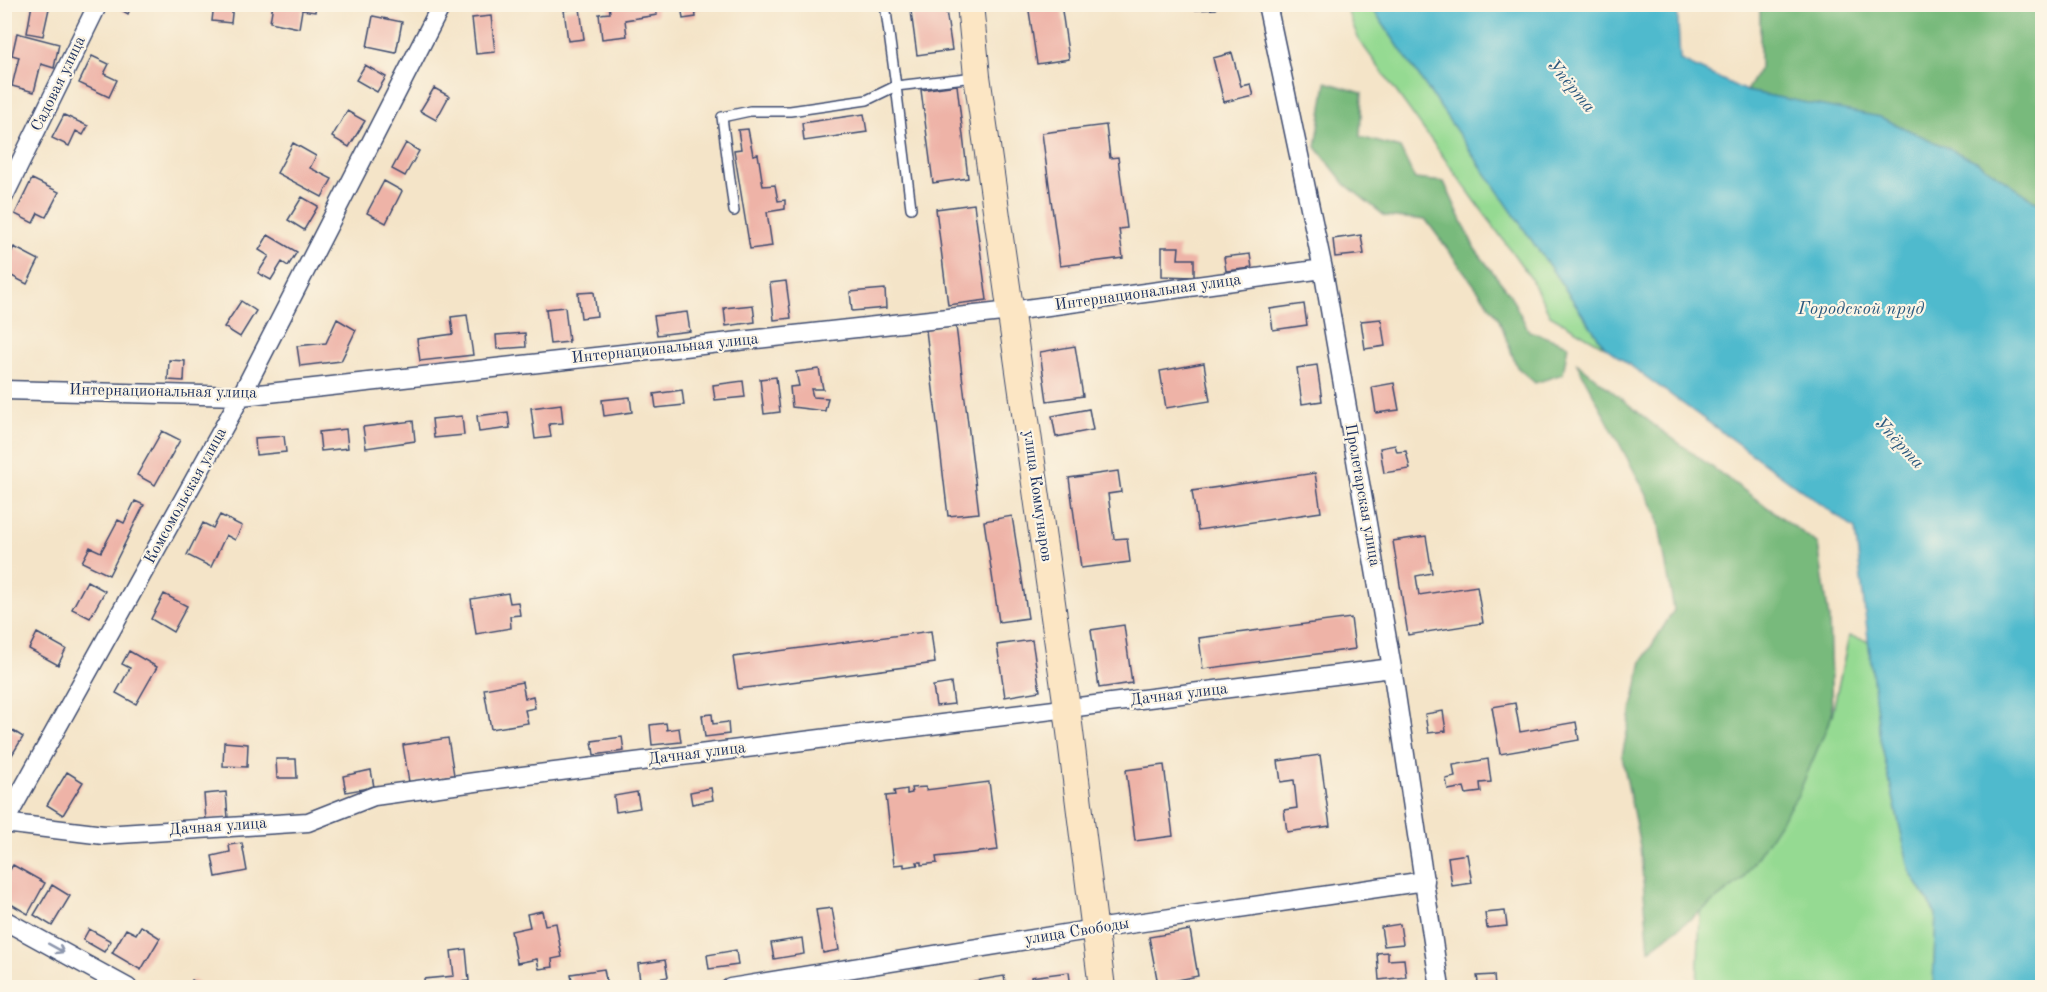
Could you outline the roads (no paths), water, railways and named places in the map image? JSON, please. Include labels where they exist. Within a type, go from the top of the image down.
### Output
[{"type":"main road","name":"улица Коммунаров","points":[[970,4],[977,76],[1068,708],[1102,987]]},
{"type":"street","name":"Садовая улица","points":[[4,196],[98,4]]},
{"type":"street","name":"Комсомольская улица","points":[[4,823],[241,396],[442,4]]},
{"type":"street","name":"Пролетарская улица","points":[[1268,4],[1323,269],[1392,668],[1440,987]]},
{"type":"street","name":"Интернациональная улица","points":[[4,390],[241,396],[1011,311],[1323,269]]},
{"type":"street","name":"Дачная улица","points":[[4,823],[104,835],[308,822],[374,796],[1392,668]]},
{"type":"street","name":"улица Свободы","points":[[730,987],[1095,929],[1425,881]]},
{"type":"street","points":[[4,920],[128,987]]},
{"type":"lane","points":[[885,4],[911,208]]},
{"type":"lane","points":[[734,211],[722,117],[750,111],[790,111],[867,100],[896,86],[977,76]]},
{"type":"water","name":"Городской пруд","points":[[1370,5],[1677,5],[1680,60],[1746,91],[1880,117],[1978,162],[2042,206],[2042,987],[1933,987],[1936,914],[1910,872],[1880,738],[1855,529],[1605,347]]},
{"type":"water label","name":"Упёрта","points":[[1571,86]]},
{"type":"water label","name":"Упёрта","points":[[1899,443]]}]
